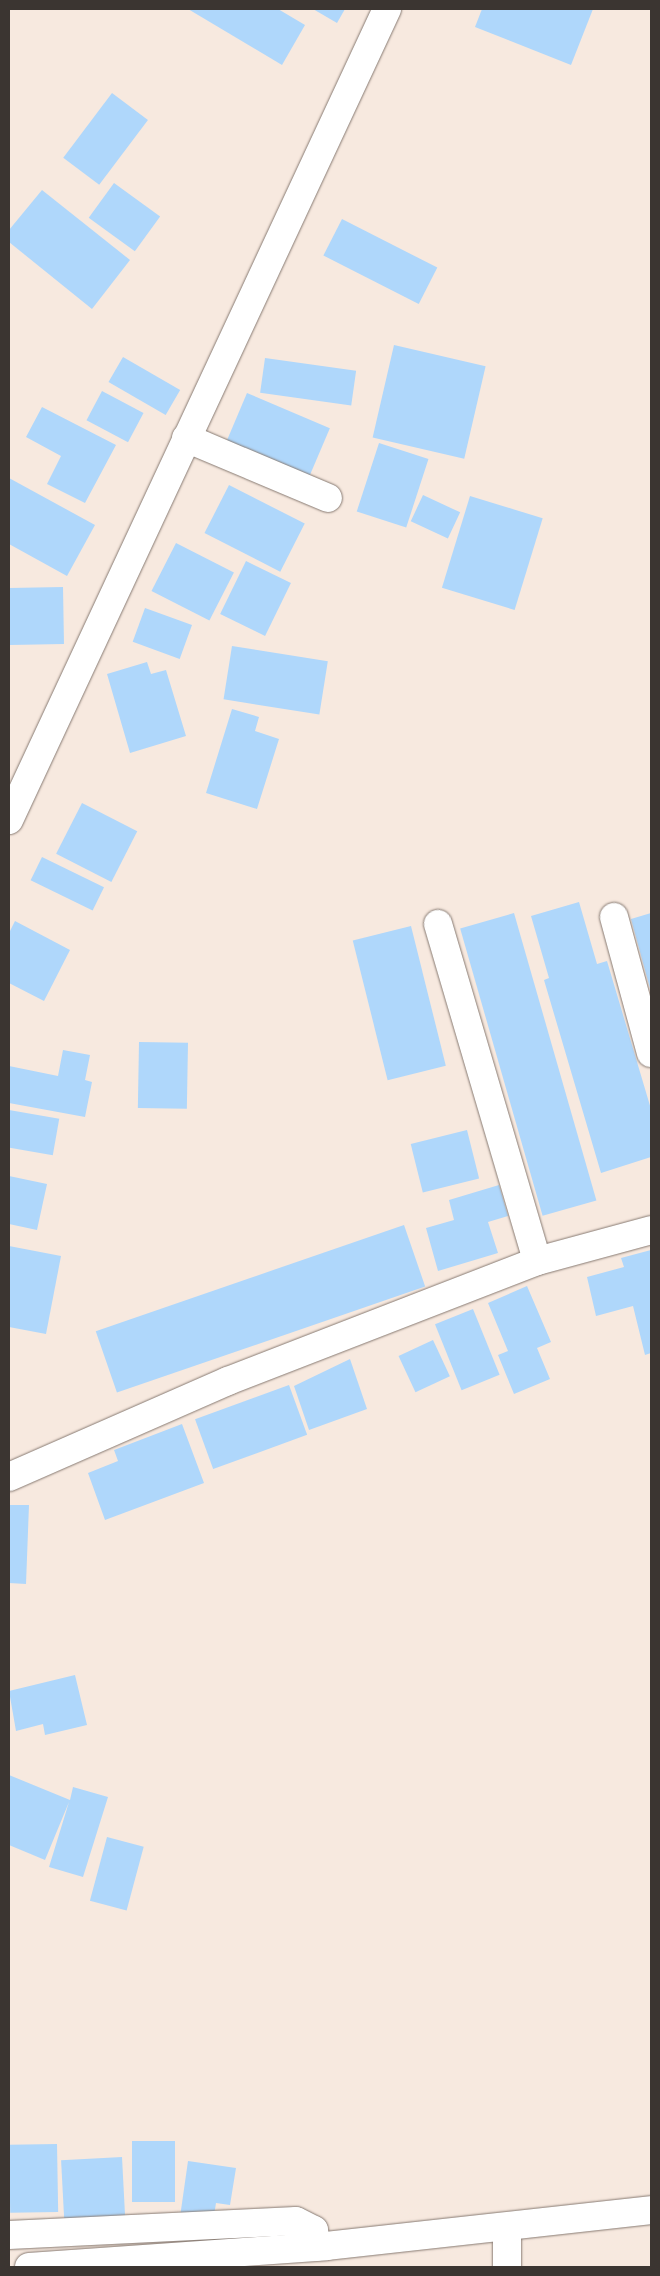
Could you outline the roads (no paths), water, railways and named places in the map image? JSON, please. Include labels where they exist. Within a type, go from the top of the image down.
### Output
[{"type":"street","points":[[9,820],[387,9]]},
{"type":"street","points":[[186,438],[328,498]]},
{"type":"street","points":[[614,917],[651,1053]]},
{"type":"street","points":[[438,924],[537,1261]]},
{"type":"street","points":[[9,1477],[228,1380],[537,1261],[651,1230]]},
{"type":"street","points":[[29,2267],[140,2265],[322,2253],[651,2210]]},
{"type":"street","points":[[9,2235],[296,2220],[314,2230],[322,2253]]},
{"type":"street","points":[[507,2228],[507,2267]]}]
